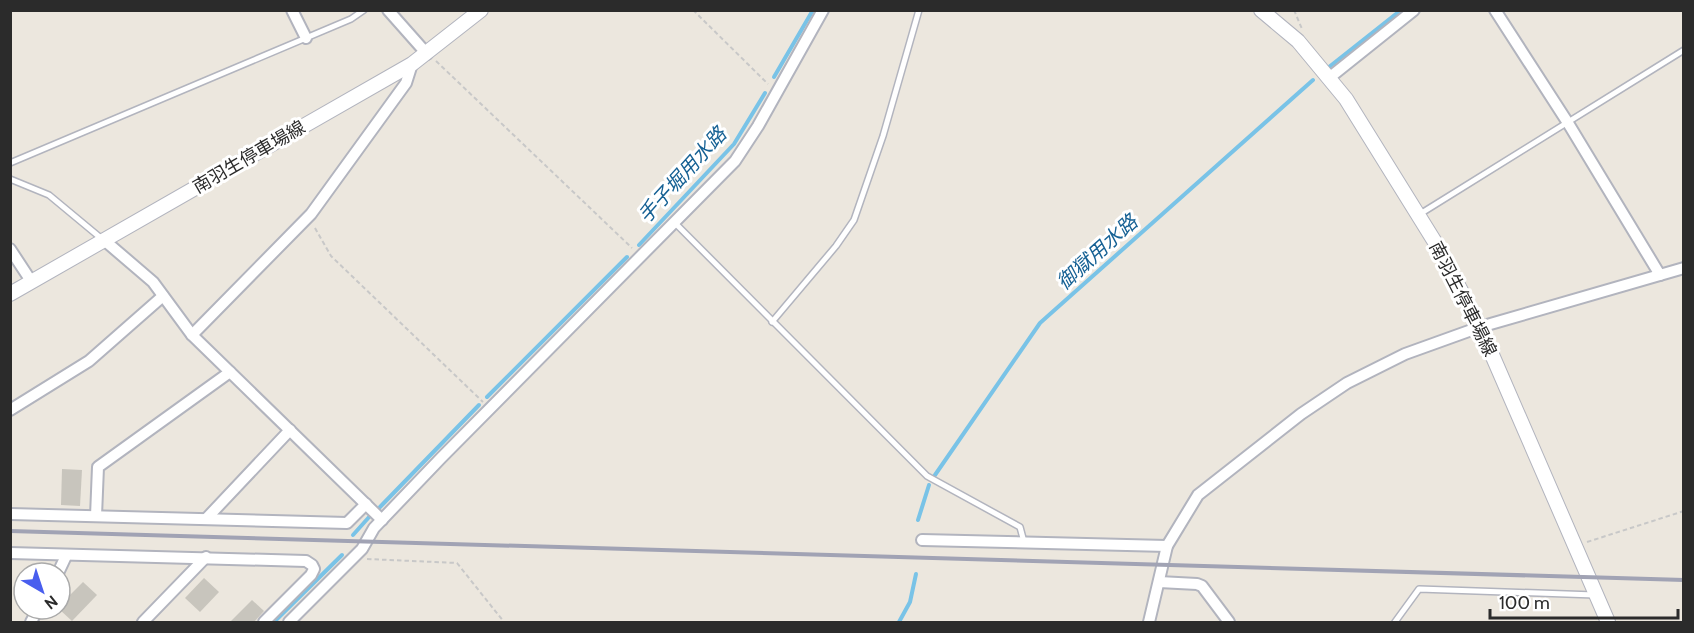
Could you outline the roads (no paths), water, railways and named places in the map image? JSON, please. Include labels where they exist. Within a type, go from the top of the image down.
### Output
[{"type":"main road","name":"南羽生停車場線","points":[[10,294],[412,64],[481,10]]},
{"type":"main road","name":"南羽生停車場線","points":[[1261,10],[1298,40],[1329,78],[1362,125],[1438,247],[1480,327],[1608,622]]},
{"type":"street","points":[[292,10],[306,38]]},
{"type":"street","points":[[388,10],[427,54]]},
{"type":"street","points":[[289,622],[352,559],[382,520],[490,408],[735,161],[823,10]]},
{"type":"street","points":[[1329,78],[1414,10]]},
{"type":"street","points":[[1495,10],[1568,123],[1660,275]]},
{"type":"street","points":[[192,335],[306,220],[406,82],[412,64]]},
{"type":"street","points":[[104,240],[153,282],[192,335],[382,520]]},
{"type":"street","points":[[10,249],[31,282]]},
{"type":"street","points":[[1149,622],[1167,546],[1198,495],[1301,414],[1372,368],[1480,327],[1683,268]]},
{"type":"street","points":[[10,410],[89,361],[163,296]]},
{"type":"street","points":[[96,516],[98,467],[230,372]]},
{"type":"street","points":[[206,519],[290,430]]},
{"type":"street","points":[[10,514],[347,523],[366,504]]},
{"type":"street","points":[[922,540],[1167,546]]},
{"type":"street","points":[[10,553],[66,556],[206,557],[306,561],[312,565],[314,569],[311,575],[264,622]]},
{"type":"street","points":[[64,561],[66,556]]},
{"type":"street","points":[[143,622],[206,557]]},
{"type":"street","points":[[1159,582],[1197,584],[1229,622]]},
{"type":"lane","points":[[10,163],[306,38],[364,10]]},
{"type":"lane","points":[[772,322],[836,246],[854,220],[884,136],[919,10]]},
{"type":"lane","points":[[1418,216],[1683,50]]},
{"type":"lane","points":[[10,179],[49,195],[104,240]]},
{"type":"lane","points":[[675,223],[927,476],[1020,527],[1024,542]]},
{"type":"lane","points":[[1395,622],[1419,589],[1597,595]]},
{"type":"waterway","name":"手子堀用水路","points":[[774,77],[813,10]]},
{"type":"waterway","name":"御獄用水路","points":[[1329,67],[1401,10]]},
{"type":"waterway","name":"御獄用水路","points":[[935,475],[1040,323],[1313,80]]},
{"type":"waterway","name":"手子堀用水路","points":[[639,245],[734,144],[765,93]]},
{"type":"waterway","name":"手子堀用水路","points":[[487,397],[627,257]]},
{"type":"waterway","name":"手子堀用水路","points":[[380,507],[479,405]]},
{"type":"waterway","name":"御獄用水路","points":[[918,520],[929,485]]},
{"type":"waterway","name":"手子堀用水路","points":[[353,535],[370,516]]},
{"type":"waterway","name":"手子堀用水路","points":[[274,622],[342,555]]},
{"type":"waterway","name":"御獄用水路","points":[[899,622],[910,602],[916,574]]},
{"type":"railway","points":[[10,531],[1684,580]]}]
